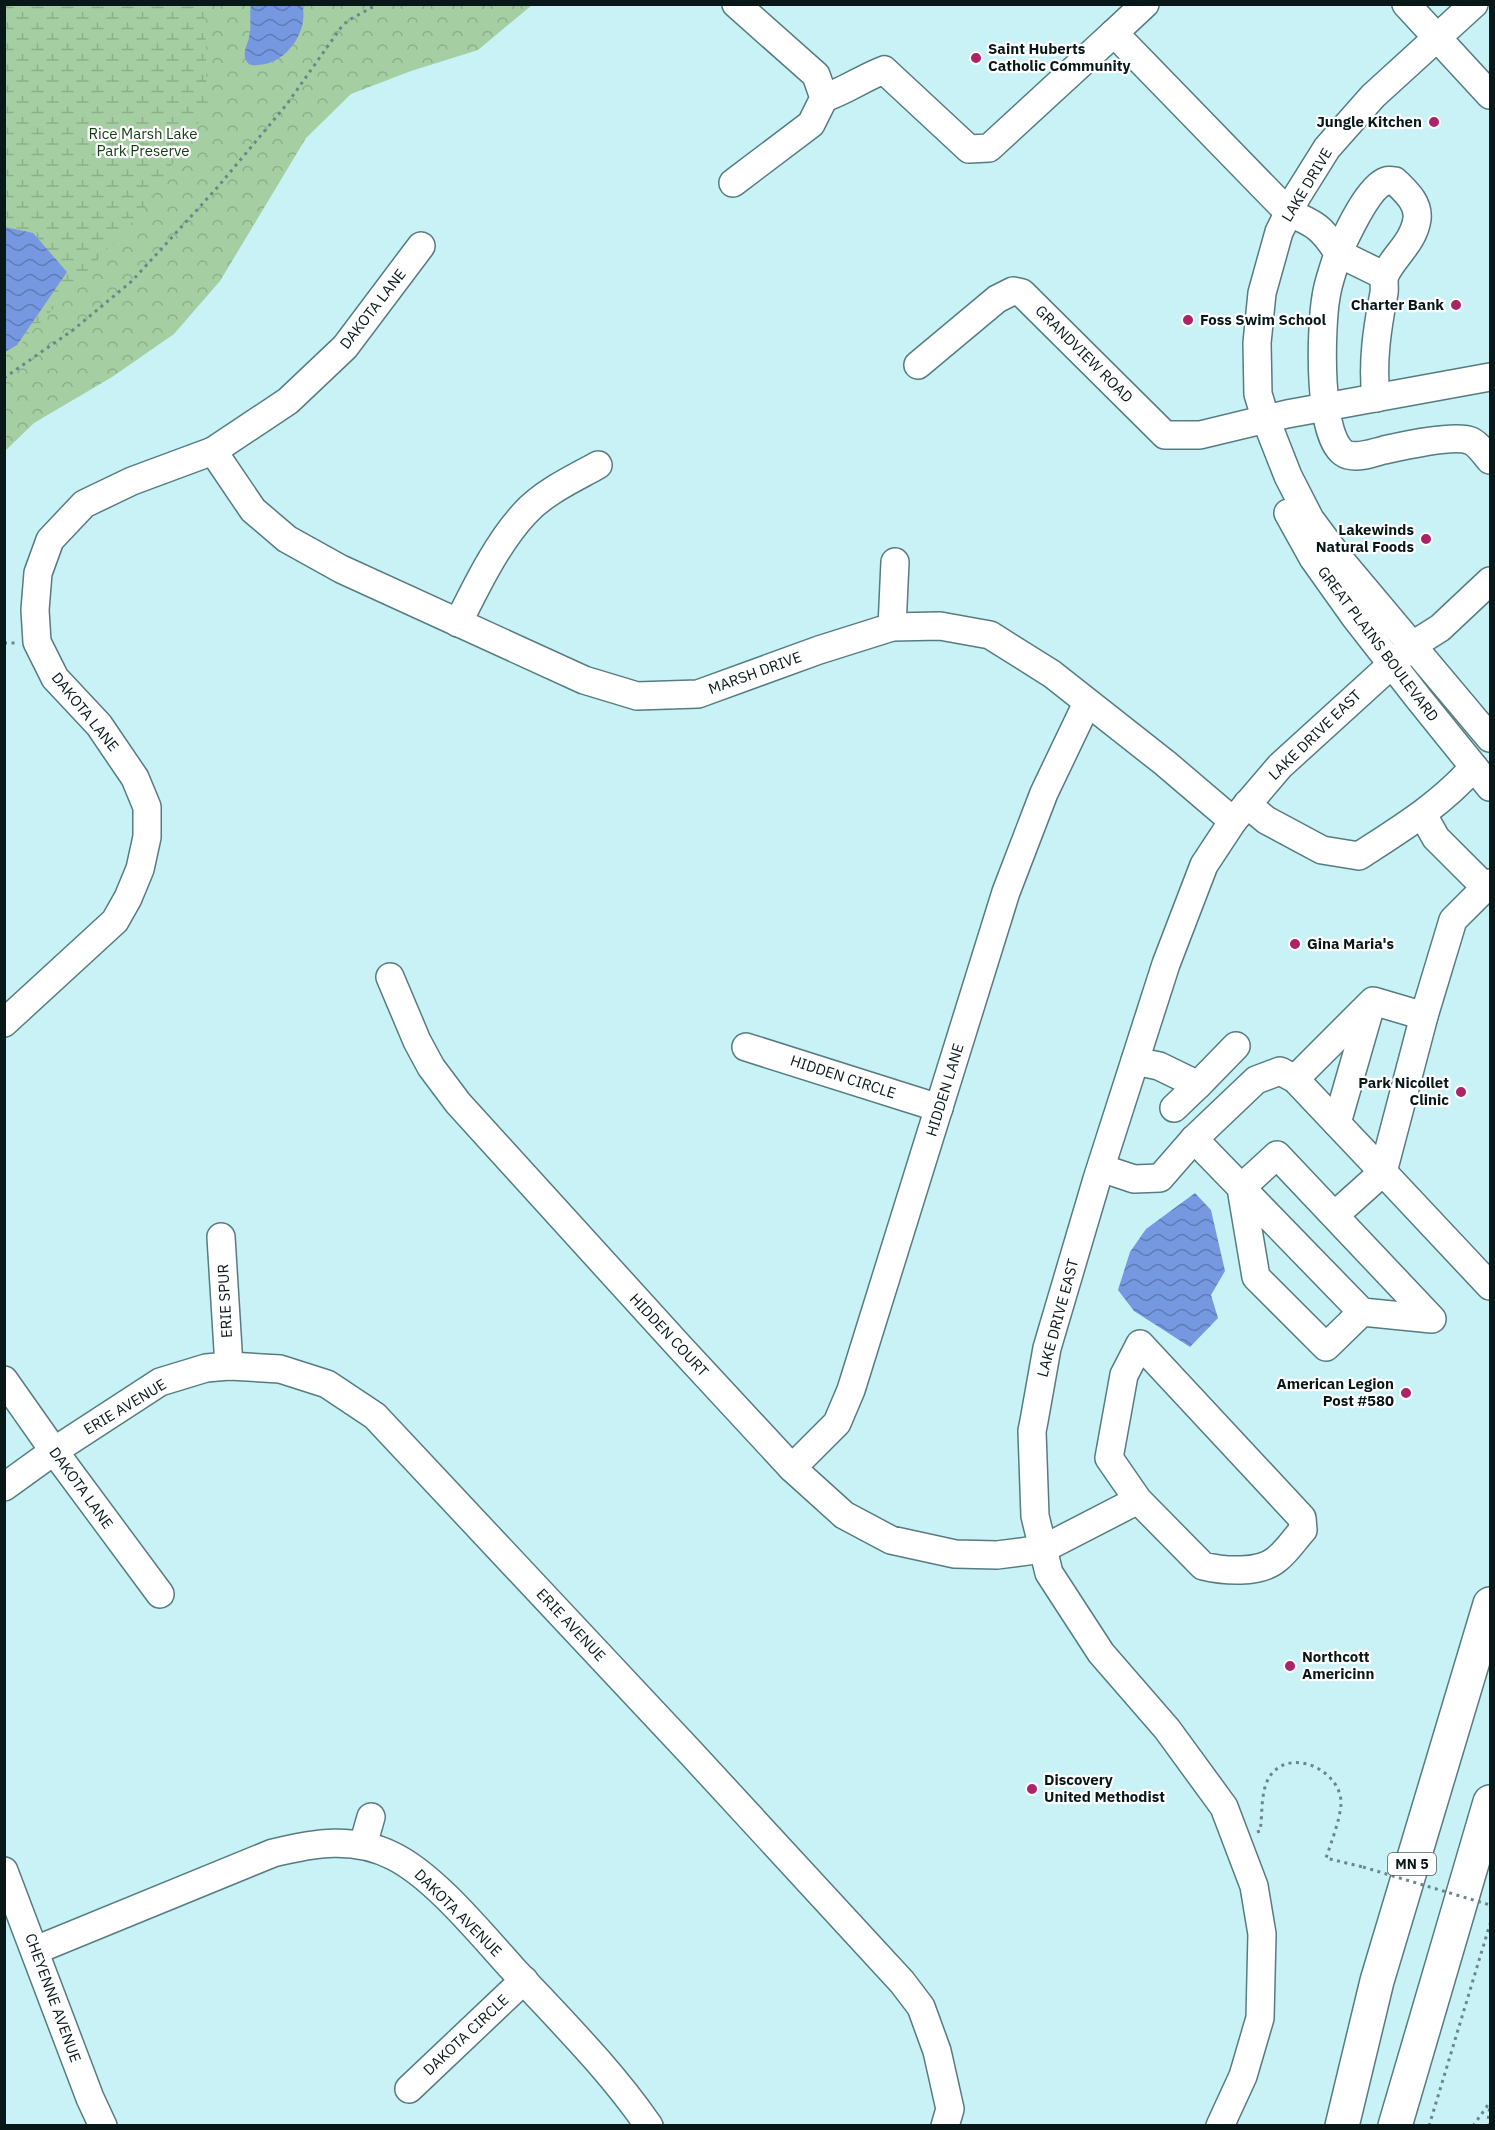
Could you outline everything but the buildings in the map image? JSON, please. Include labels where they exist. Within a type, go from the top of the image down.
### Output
[{"type":"main road","name":"MN 5","points":[[1342,2126],[1377,1981],[1491,1604]]},
{"type":"main road","points":[[1395,2126],[1491,1802]]},
{"type":"street","points":[[736,4],[816,75],[824,98]]},
{"type":"street","points":[[733,183],[811,124],[824,98],[842,92],[884,70],[969,149],[989,148],[1145,4]]},
{"type":"street","points":[[1406,4],[1491,95]]},
{"type":"street","name":"LAKE DRIVE","points":[[1266,420],[1258,394],[1258,333],[1262,293],[1279,232],[1297,196],[1327,148],[1373,96],[1474,4]]},
{"type":"street","points":[[1114,33],[1289,213],[1314,223],[1323,231],[1338,253],[1385,276]]},
{"type":"street","points":[[1376,398],[1374,365],[1376,331],[1385,276],[1406,245],[1417,220],[1416,205],[1395,181],[1385,181],[1374,190],[1357,214],[1338,253],[1326,295],[1322,338],[1325,409],[1329,426],[1337,445],[1346,455],[1361,457],[1386,450],[1454,438],[1471,441],[1491,460]]},
{"type":"street","name":"DAKOTA LANE","points":[[5,1021],[115,921],[140,869],[147,837],[147,807],[135,778],[99,725],[55,678],[38,642],[35,610],[38,573],[50,540],[84,504],[132,481],[213,451],[288,401],[345,347],[421,246]]},
{"type":"street","name":"GRANDVIEW ROAD","points":[[918,365],[962,331],[997,299],[1013,291],[1022,292],[1165,435],[1200,435],[1266,420]]},
{"type":"street","points":[[1266,420],[1491,377]]},
{"type":"street","name":"GREAT PLAINS BOULEVARD","points":[[1266,420],[1288,476],[1310,519],[1342,562],[1491,738]]},
{"type":"street","name":"GREAT PLAINS BOULEVARD","points":[[1266,420],[1268,461],[1283,504],[1313,558],[1392,664],[1482,777]]},
{"type":"street","name":"MARSH DRIVE","points":[[213,451],[253,510],[287,539],[341,569],[584,680],[637,696],[698,694],[819,650],[892,627],[940,626],[990,635],[1052,674],[1165,763],[1240,812],[1266,820],[1322,850],[1359,856],[1422,815],[1461,781],[1482,777]]},
{"type":"street","points":[[458,623],[476,586],[525,512],[554,490],[598,465]]},
{"type":"street","points":[[892,627],[895,562]]},
{"type":"street","name":"LAKE DRIVE EAST","points":[[1220,2126],[1243,2076],[1260,2018],[1262,1935],[1254,1886],[1224,1807],[1167,1729],[1101,1653],[1048,1573],[1035,1516],[1032,1431],[1047,1348],[1101,1168],[1166,964],[1204,865],[1240,812],[1280,766],[1413,645],[1440,628],[1491,581]]},
{"type":"street","name":"HIDDEN LANE","points":[[792,1468],[837,1423],[851,1390],[1006,892],[1044,793],[1087,703]]},
{"type":"street","points":[[1335,1215],[1383,1172],[1424,1016],[1453,920],[1488,885],[1436,838],[1422,815]]},
{"type":"street","name":"HIDDEN COURT","points":[[390,977],[417,1041],[431,1067],[458,1103],[792,1468],[844,1515],[891,1540],[955,1554],[997,1554],[1043,1550]]},
{"type":"street","points":[[1372,1001],[1424,1016]]},
{"type":"street","points":[[1295,1078],[1372,1001]]},
{"type":"street","points":[[1336,1123],[1372,1001]]},
{"type":"street","points":[[1174,1108],[1236,1046]]},
{"type":"street","name":"HIDDEN CIRCLE","points":[[746,1047],[939,1108]]},
{"type":"street","points":[[1135,1060],[1159,1066],[1198,1085]]},
{"type":"street","points":[[1101,1168],[1134,1179],[1160,1178],[1194,1139],[1256,1080],[1280,1071],[1295,1078],[1490,1286],[1491,1284]]},
{"type":"street","points":[[1194,1139],[1240,1188],[1362,1312],[1432,1319],[1277,1155],[1240,1188]]},
{"type":"street","points":[[1240,1188],[1256,1277],[1326,1347],[1362,1312]]},
{"type":"street","name":"ERIE SPUR","points":[[221,1237],[229,1366]]},
{"type":"street","points":[[1140,1344],[1302,1518],[1303,1530],[1276,1561],[1252,1570],[1217,1570],[1203,1566],[1138,1500],[1109,1458],[1124,1375],[1140,1344]]},
{"type":"street","name":"ERIE AVENUE","points":[[54,1451],[159,1382],[206,1368],[229,1366],[280,1369],[327,1384],[375,1416],[902,1982],[921,2007],[937,2051],[950,2109],[945,2126]]},
{"type":"street","name":"DAKOTA LANE","points":[[4,1380],[160,1594]]},
{"type":"street","points":[[4,1487],[54,1451]]},
{"type":"street","points":[[1043,1550],[1138,1500]]},
{"type":"street","points":[[363,1845],[371,1816]]},
{"type":"street","name":"DAKOTA AVENUE","points":[[36,1950],[273,1853],[310,1844],[363,1845],[393,1856],[423,1875],[524,1980],[624,2090],[649,2126]]},
{"type":"street","name":"CHEYENNE AVENUE","points":[[4,1870],[90,2098],[103,2126]]},
{"type":"street","name":"DAKOTA CIRCLE","points":[[409,2089],[524,1980]]},
{"type":"path","points":[[4,378],[73,330],[132,281],[216,189],[287,105],[342,26],[378,4]]},
{"type":"path","points":[[1260,1831],[1263,1796],[1270,1775],[1285,1764],[1305,1761],[1333,1779],[1341,1803],[1326,1858],[1491,1905]]},
{"type":"path","points":[[1429,2126],[1491,1924]]},
{"type":"path","points":[[1473,2126],[1491,2103]]},
{"type":"path","points":[[1490,2126],[1488,2121],[1491,2103]]},
{"type":"green space","name":"Rice Marsh Lake Park Preserve","points":[[5,5],[532,5],[478,50],[411,71],[351,94],[306,138],[220,281],[174,334],[112,377],[34,423],[5,451]]},
{"type":"green space","points":[[5,5],[205,5],[207,109],[144,209],[19,346],[5,356],[5,352],[17,345],[67,272],[33,234],[5,227]]},
{"type":"water","points":[[251,5],[302,5],[304,15],[299,35],[286,53],[268,63],[251,65],[245,57],[250,33]]},
{"type":"water","points":[[5,227],[33,233],[67,272],[17,345],[5,352]]},
{"type":"water","points":[[1195,1193],[1211,1210],[1225,1271],[1211,1295],[1218,1318],[1190,1347],[1134,1311],[1118,1290],[1130,1252],[1146,1229]]},
{"type":"place","name":"Saint Huberts Catholic Community","points":[[976,58]]},
{"type":"place","name":"Jungle Kitchen","points":[[1434,122]]},
{"type":"place","name":"Charter Bank","points":[[1456,305]]},
{"type":"place","name":"Foss Swim School","points":[[1188,320]]},
{"type":"place","name":"Lakewinds Natural Foods","points":[[1426,539]]},
{"type":"place","name":"Gina Maria's","points":[[1295,944]]},
{"type":"place","name":"Park Nicollet Clinic","points":[[1461,1092]]},
{"type":"place","name":"American Legion Post #580","points":[[1406,1393]]},
{"type":"place","name":"Northcott Americinn","points":[[1290,1666]]},
{"type":"place","name":"Discovery United Methodist","points":[[1032,1789]]}]
